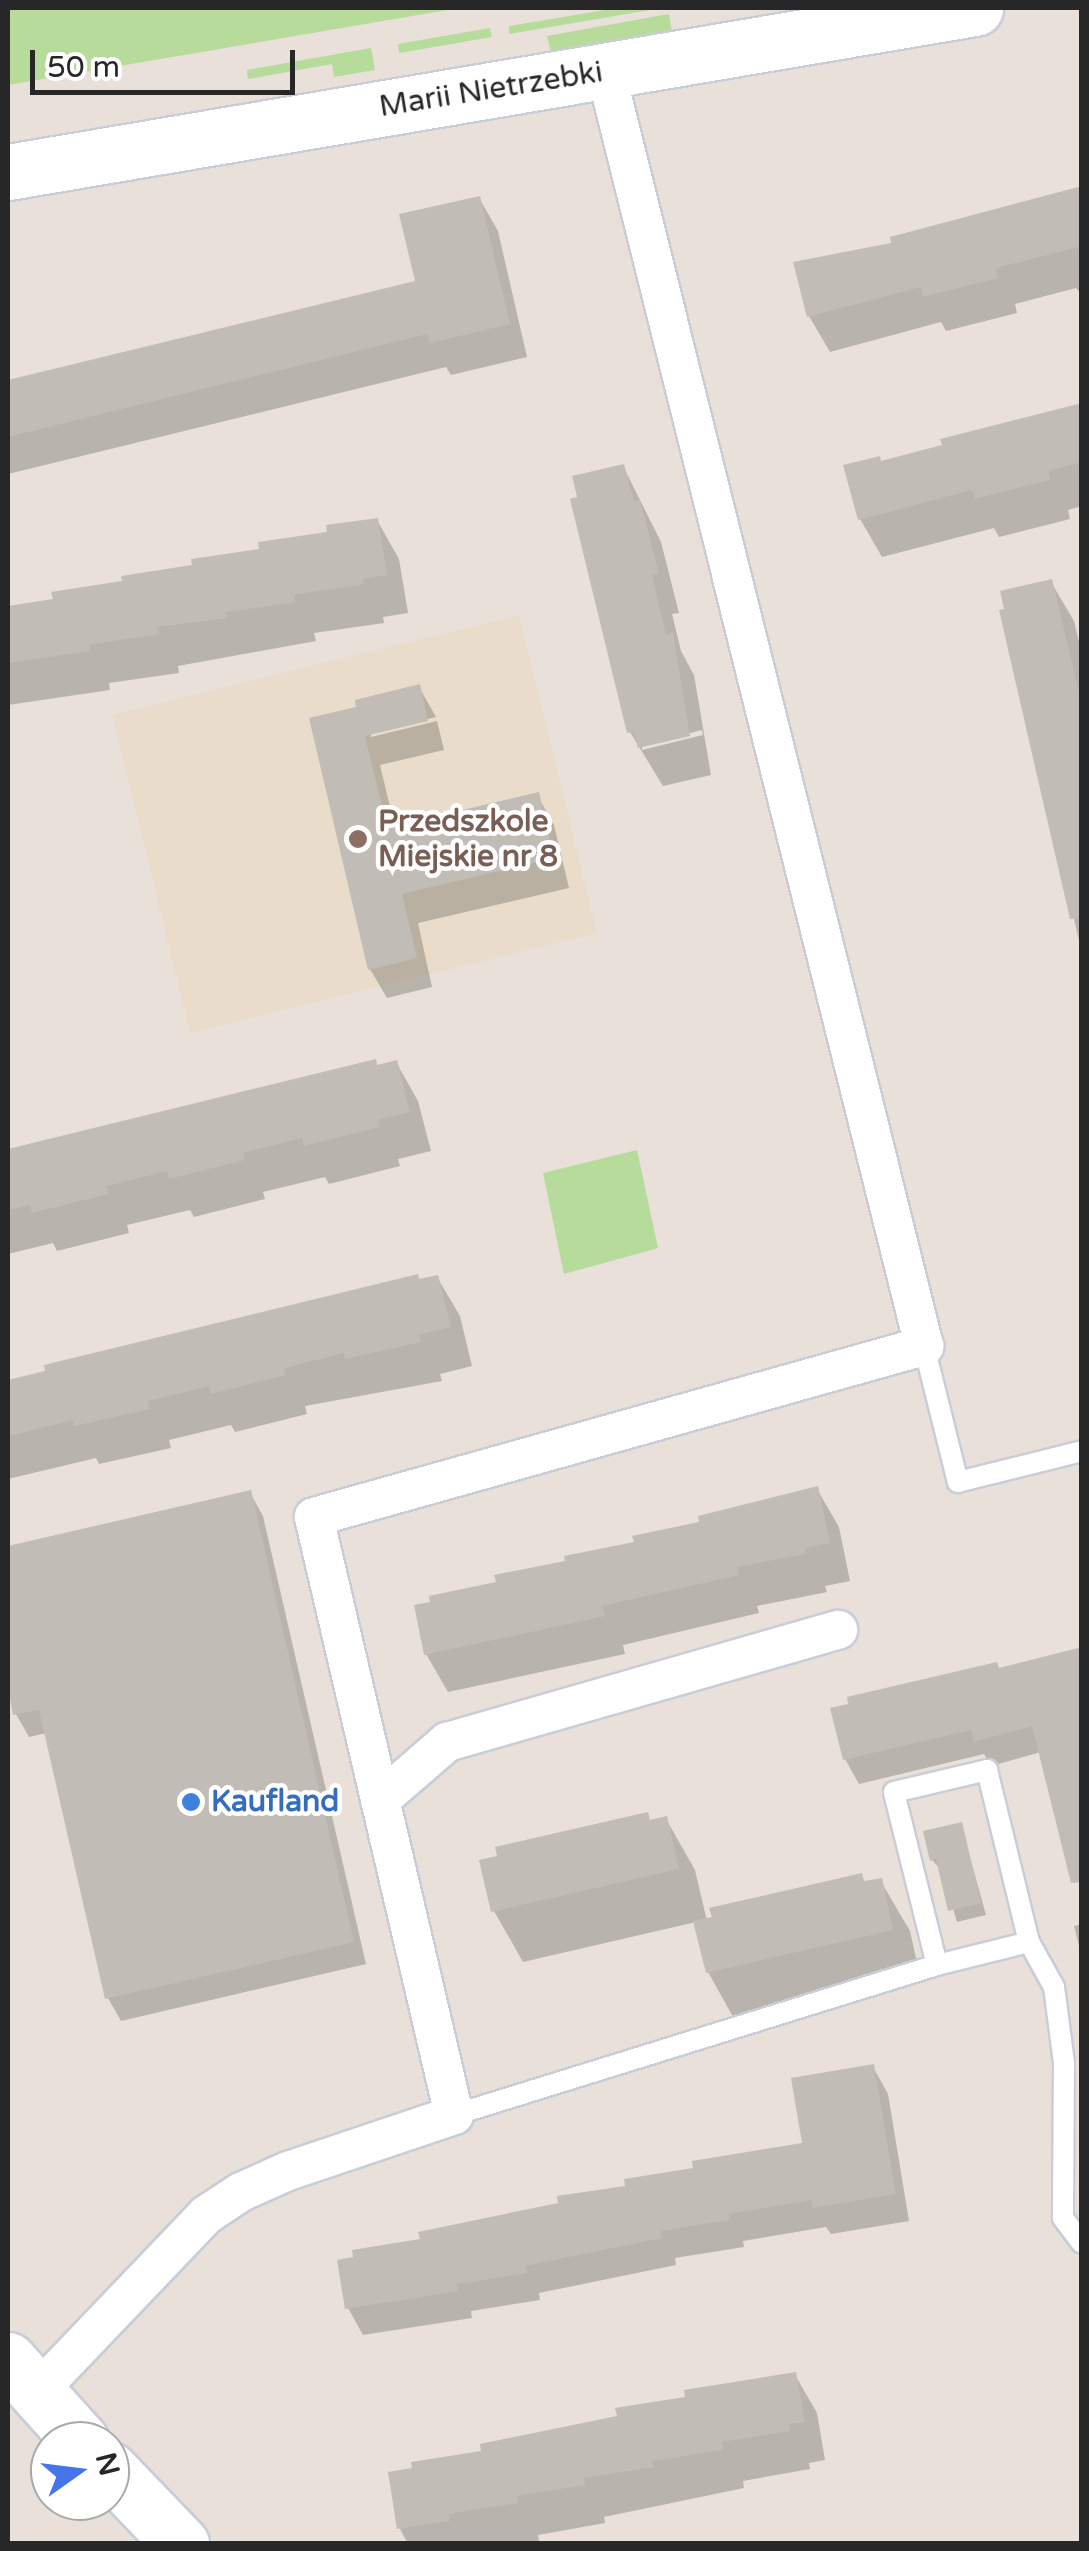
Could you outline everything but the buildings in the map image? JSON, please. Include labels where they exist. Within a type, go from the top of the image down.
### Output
[{"type":"street","name":"Marii Nietrzebki","points":[[8,172],[975,8]]},
{"type":"street","points":[[64,2421],[22,2376],[206,2215],[241,2192],[288,2171],[454,2115],[314,1517],[924,1346],[606,72]]},
{"type":"street","points":[[380,1800],[448,1742],[838,1630]]},
{"type":"street","points":[[130,2491],[181,2544]]},
{"type":"lane","points":[[924,1346],[958,1482],[1082,1451]]},
{"type":"lane","points":[[938,1966],[894,1792],[987,1770],[1029,1942],[1054,1987],[1064,2063],[1064,2218],[1082,2244]]},
{"type":"lane","points":[[454,2115],[938,1966],[1029,1942]]},
{"type":"shaded area","name":"Przedszkole Miejskie nr 8","points":[[519,615],[597,933],[190,1033],[112,715]]},
{"type":"green space","points":[[8,8],[459,8],[8,85]]},
{"type":"green space","points":[[617,8],[662,8],[509,34],[509,26]]},
{"type":"green space","points":[[669,14],[672,32],[552,55],[547,36]]},
{"type":"green space","points":[[490,28],[492,37],[399,53],[398,44]]},
{"type":"green space","points":[[371,48],[375,70],[334,77],[332,64],[248,79],[247,70]]},
{"type":"green space","points":[[637,1150],[658,1248],[564,1274],[543,1173]]},
{"type":"place","name":"Przedszkole Miejskie nr 8","points":[[358,839]]},
{"type":"place","name":"Kaufland","points":[[191,1802]]}]
